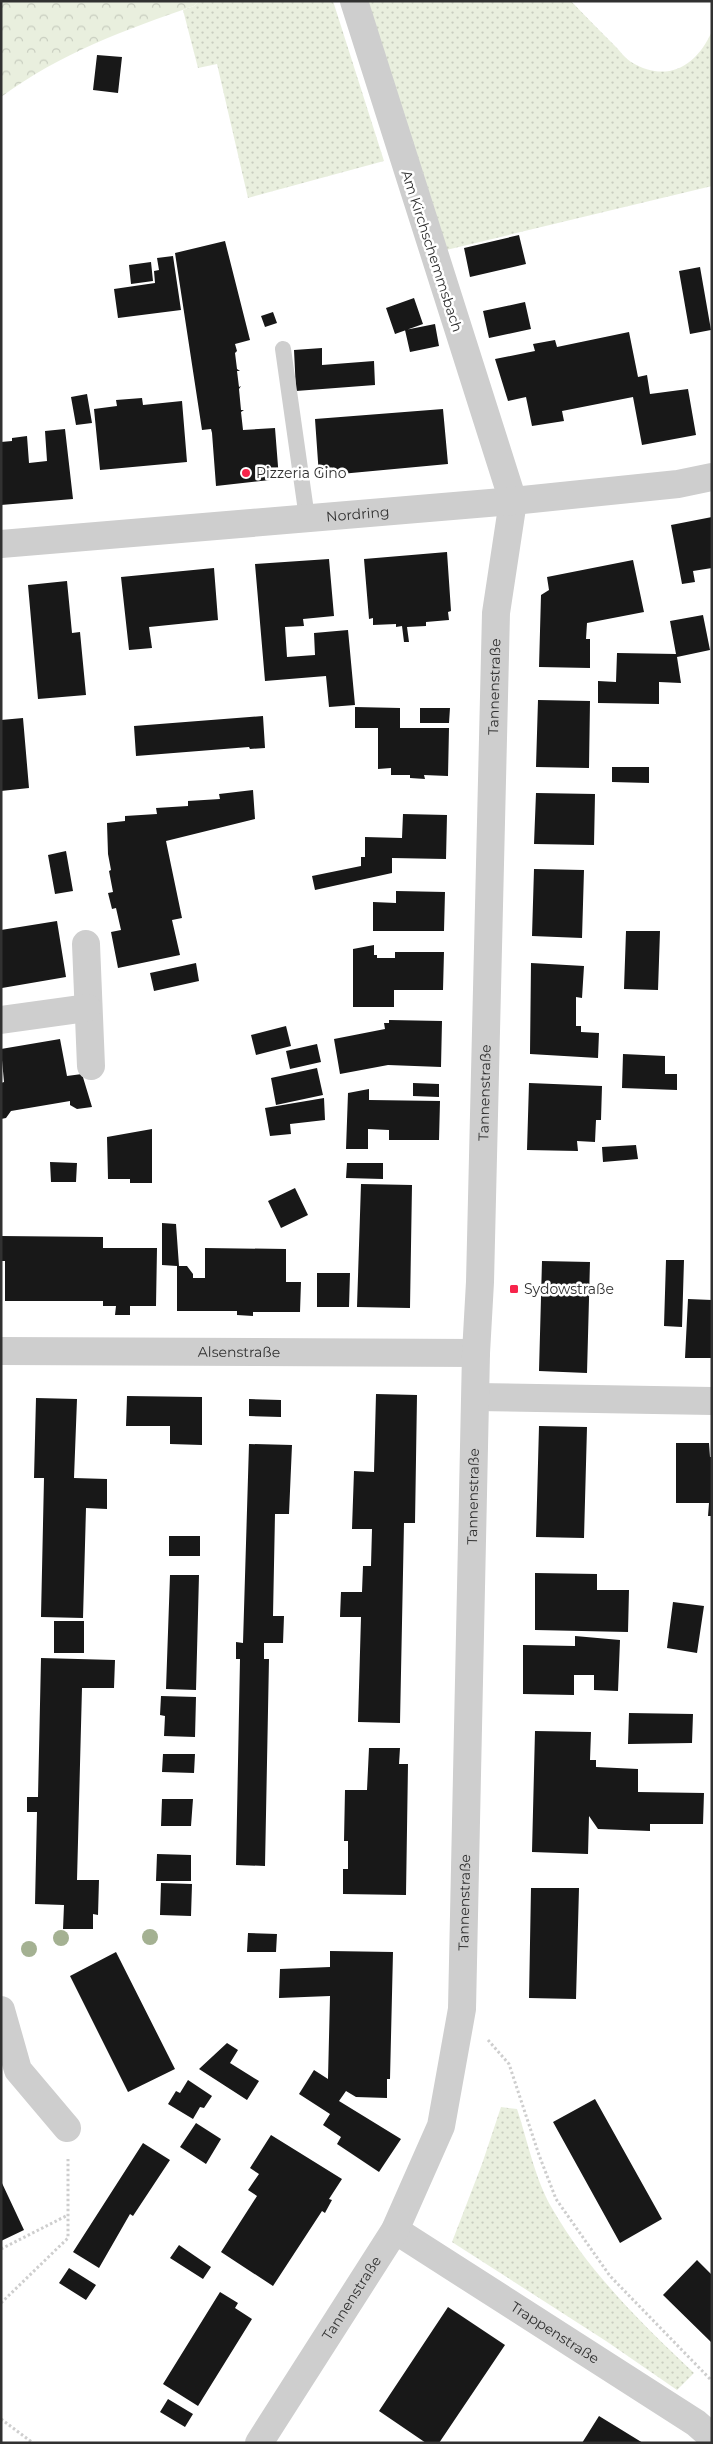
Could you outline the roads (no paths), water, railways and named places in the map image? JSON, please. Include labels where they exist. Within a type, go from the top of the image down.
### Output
[{"type":"street","name":"Am Kirchschemmsbach","points":[[354,1],[513,501]]},
{"type":"street","name":"Nordring","points":[[1,544],[513,501],[678,484],[712,477]]},
{"type":"street","name":"Tannenstraße","points":[[259,2443],[396,2230],[441,2126],[462,2009],[476,1353],[480,1282],[496,613],[513,501]]},
{"type":"street","points":[[86,944],[87,1008],[91,1066]]},
{"type":"street","points":[[1,1020],[87,1008]]},
{"type":"street","name":"Alsenstraße","points":[[1,1351],[476,1353]]},
{"type":"street","points":[[476,1397],[712,1401]]},
{"type":"street","points":[[1,2010],[18,2070],[67,2128]]},
{"type":"street","name":"Trappenstraße","points":[[396,2230],[696,2424],[712,2437]]},
{"type":"lane","points":[[283,349],[307,518]]},
{"type":"place","name":"Pizzeria Gino","points":[[246,473]]},
{"type":"place","name":"Sydowstraße","points":[[514,1289]]}]
